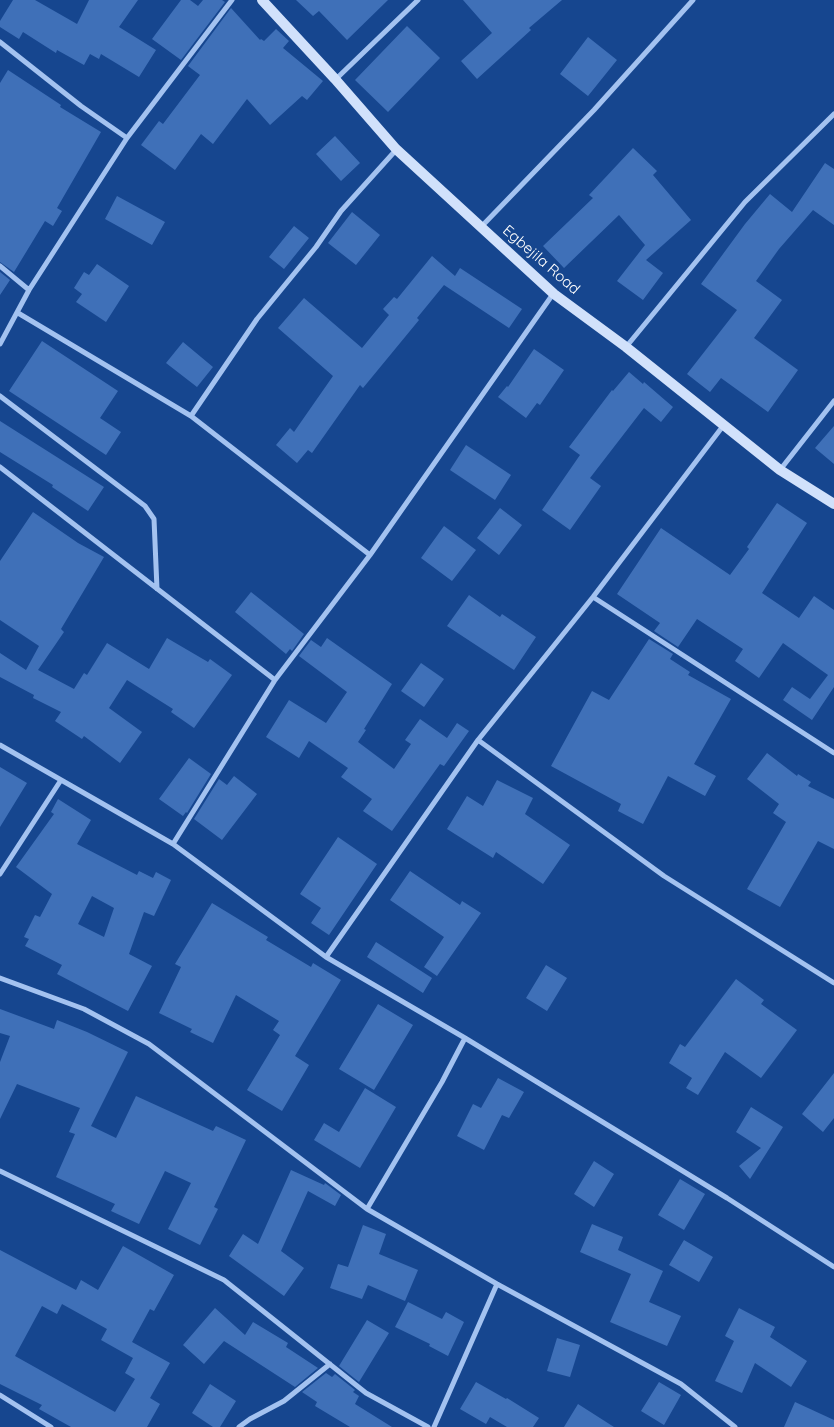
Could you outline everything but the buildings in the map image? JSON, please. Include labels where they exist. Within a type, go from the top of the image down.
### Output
[{"type":"street","points":[[0,344],[29,290],[127,138],[232,0]]},
{"type":"street","name":"Egbejila Road","points":[[262,0],[396,149],[554,294],[626,348],[780,470],[834,504]]},
{"type":"street","points":[[335,79],[418,0]]},
{"type":"street","points":[[481,227],[594,110],[693,0]]},
{"type":"street","points":[[0,42],[81,106],[127,138]]},
{"type":"street","points":[[626,348],[745,202],[834,114]]},
{"type":"street","points":[[191,416],[257,319],[316,247],[341,211],[396,149]]},
{"type":"street","points":[[0,266],[29,290]]},
{"type":"street","points":[[172,844],[276,680],[370,555],[554,294]]},
{"type":"street","points":[[18,313],[191,416],[370,555]]},
{"type":"street","points":[[0,396],[145,506],[154,519],[157,589]]},
{"type":"street","points":[[780,470],[834,402]]},
{"type":"street","points":[[326,956],[478,740],[593,597],[723,426]]},
{"type":"street","points":[[0,467],[276,680]]},
{"type":"street","points":[[593,597],[834,753]]},
{"type":"street","points":[[478,740],[664,876],[834,983]]},
{"type":"street","points":[[0,745],[172,844],[326,956],[465,1038],[727,1198],[834,1267]]},
{"type":"street","points":[[0,874],[61,780]]},
{"type":"street","points":[[0,978],[84,1009],[149,1044],[368,1209],[497,1284],[681,1384],[735,1427]]},
{"type":"street","points":[[368,1209],[442,1082],[465,1038]]},
{"type":"street","points":[[0,1171],[224,1280],[366,1393],[428,1427]]},
{"type":"street","points":[[434,1427],[497,1284]]},
{"type":"street","points":[[239,1427],[284,1401],[330,1364]]},
{"type":"street","points":[[0,1395],[51,1427]]}]
